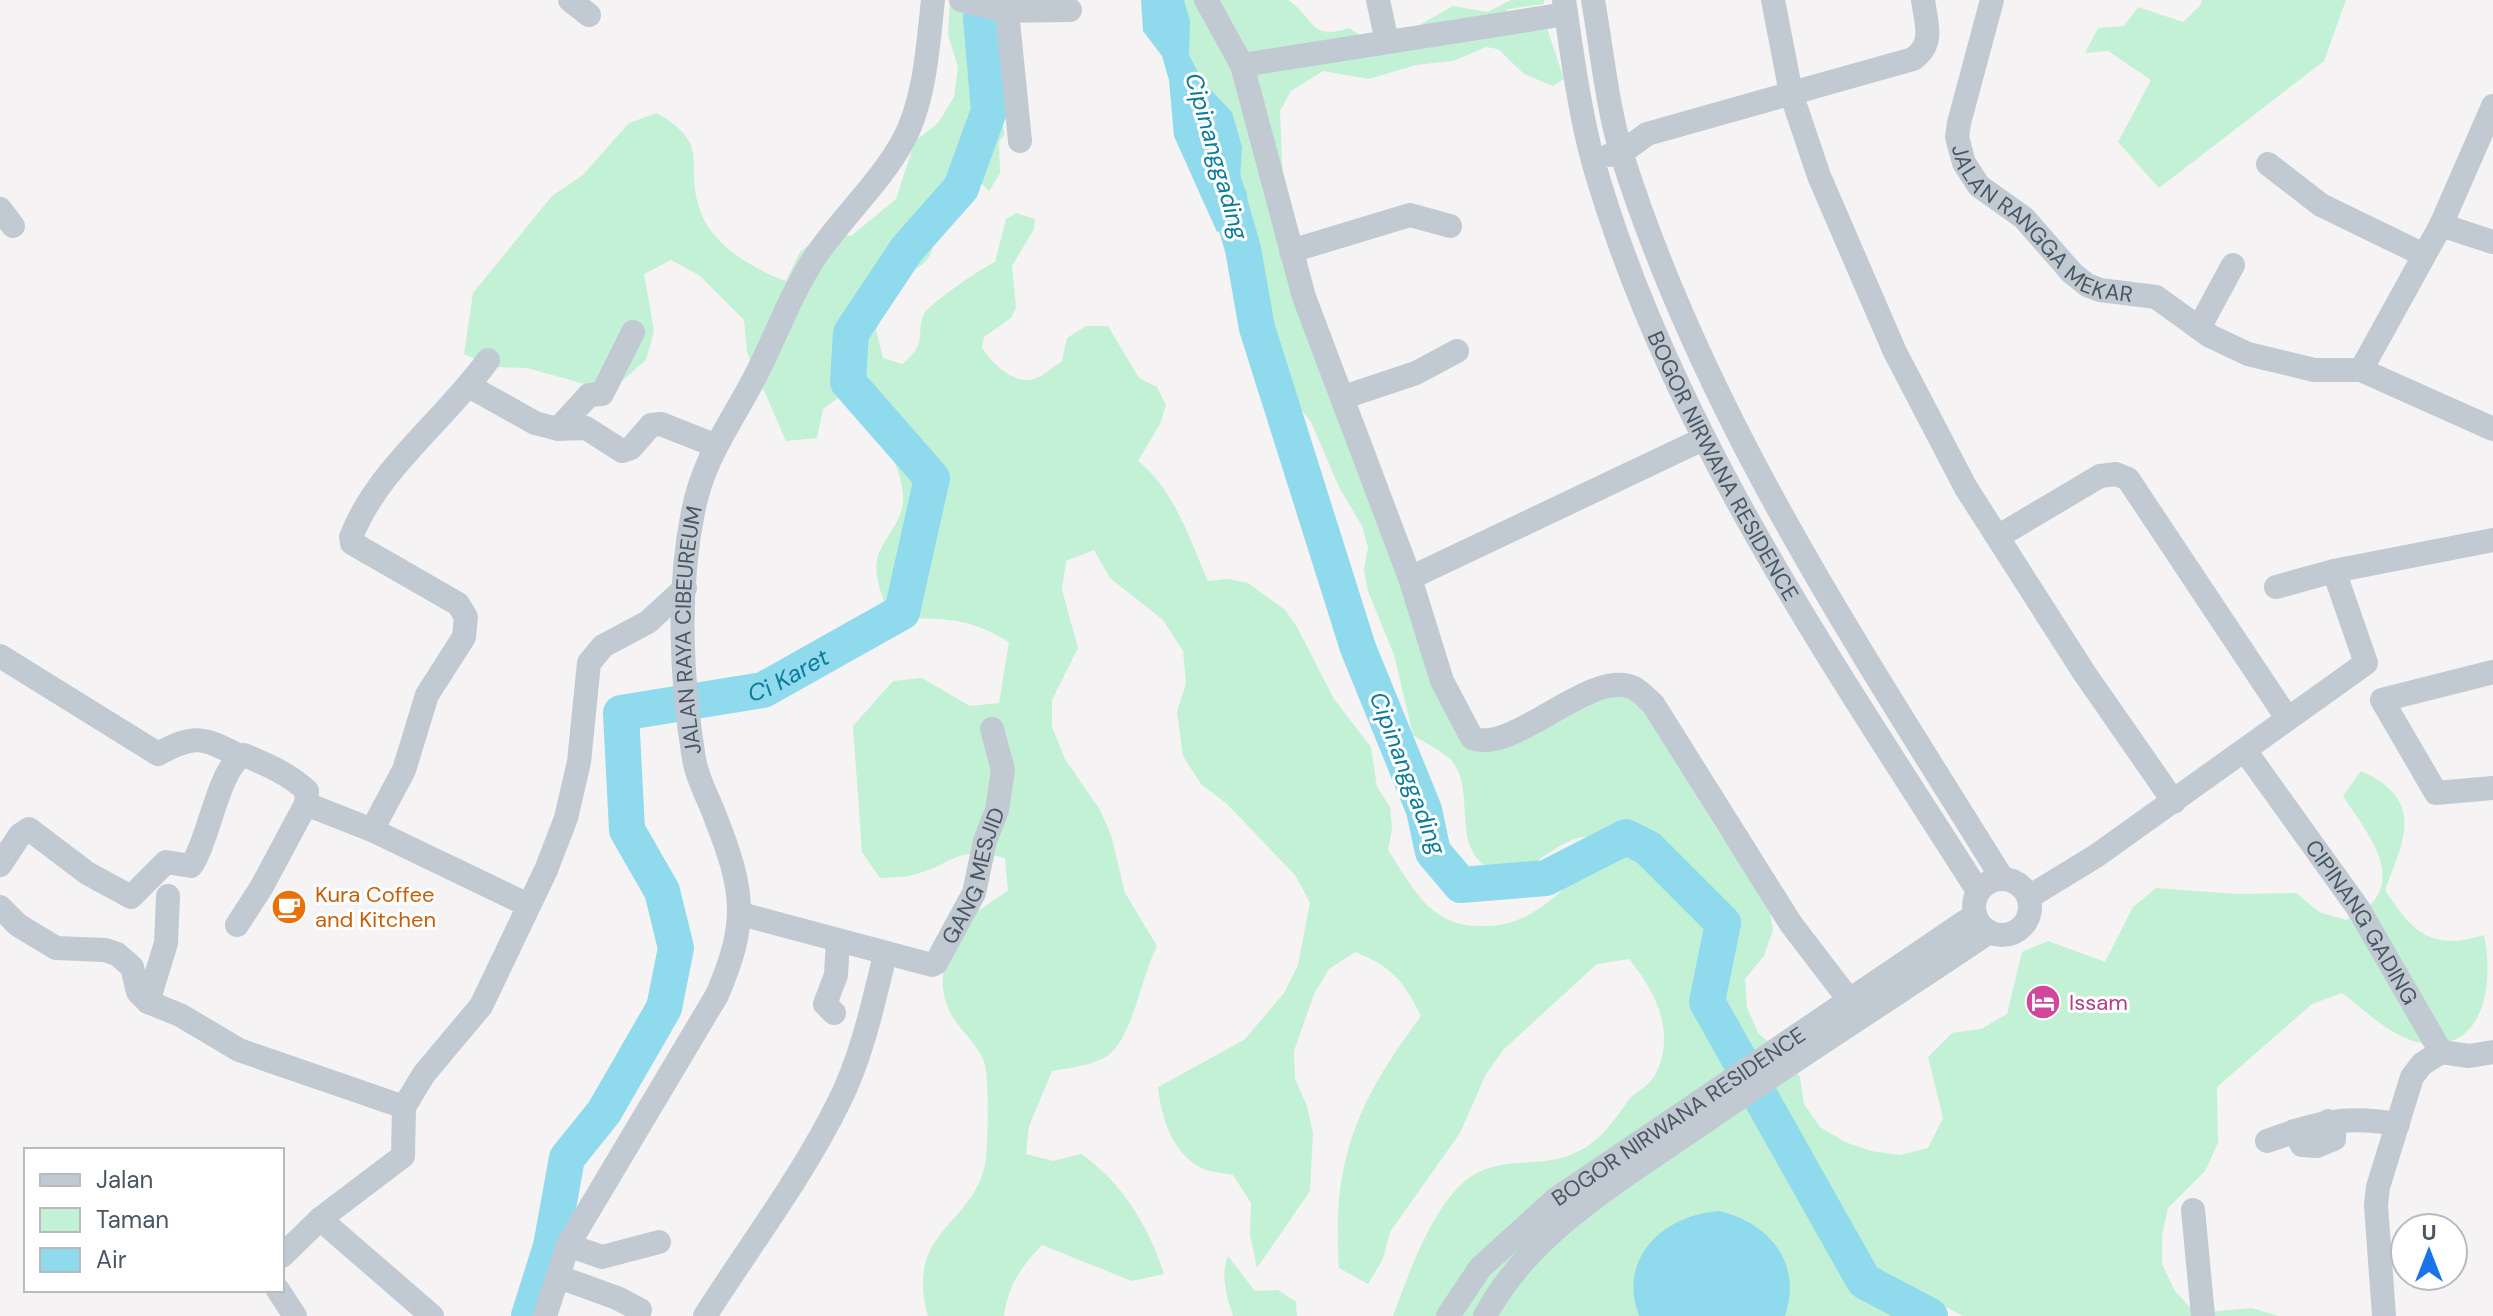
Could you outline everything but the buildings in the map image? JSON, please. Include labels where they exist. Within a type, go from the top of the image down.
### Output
[{"type":"street","name":"JALAN RAYA CIBEUREUM","points":[[545,1316],[568,1245],[717,995],[734,956],[741,914],[731,853],[694,762],[685,679],[685,588],[697,491],[714,445],[757,373],[815,258],[904,139],[919,91],[933,0]]},
{"type":"street","points":[[963,0],[1004,10],[1070,10]]},
{"type":"street","points":[[1206,0],[1242,65],[1304,297],[1410,578],[1442,681],[1472,738],[1490,740],[1532,723],[1581,696],[1618,685],[1633,688],[1653,704],[1791,924],[1850,1001]]},
{"type":"street","points":[[1378,0],[1387,42]]},
{"type":"street","name":"BOGOR NIRWANA RESIDENCE","points":[[1593,0],[1621,153],[1694,348],[1763,486],[1815,576],[2002,878]]},
{"type":"street","points":[[1773,0],[1791,93],[1837,222],[1895,352],[1960,476],[2085,674],[2174,802]]},
{"type":"street","points":[[1593,160],[1621,153],[1647,134],[1913,59],[1925,51],[1928,41],[1923,0]]},
{"type":"street","name":"JALAN RANGGA MEKAR","points":[[1992,0],[1959,123],[1957,137],[1964,163],[1988,195],[2024,218],[2072,273],[2087,285],[2100,290],[2156,297],[2227,346],[2261,358],[2314,370],[2361,370],[2493,429]]},
{"type":"street","points":[[1242,65],[1387,42],[1565,7]]},
{"type":"street","name":"BOGOR NIRWANA RESIDENCE","points":[[1565,7],[1593,160],[1641,299],[1703,439],[1788,589],[1981,913]]},
{"type":"street","points":[[1004,10],[1020,141]]},
{"type":"street","points":[[2361,370],[2482,154],[2493,106]]},
{"type":"street","points":[[2268,164],[2321,205],[2424,255]]},
{"type":"street","points":[[1291,251],[1410,215],[1425,216],[1450,226]]},
{"type":"street","points":[[2441,225],[2493,242]]},
{"type":"street","points":[[2199,328],[2233,265]]},
{"type":"street","points":[[558,429],[589,395],[602,394],[633,332]]},
{"type":"street","points":[[1344,397],[1416,373],[1457,351]]},
{"type":"street","points":[[372,830],[404,770],[427,695],[464,637],[466,617],[458,604],[352,543],[351,537],[359,516],[488,360]]},
{"type":"street","points":[[469,386],[535,423],[558,429],[586,428],[622,451],[631,448],[651,425],[661,424],[714,445]]},
{"type":"street","points":[[1410,578],[1703,439]]},
{"type":"street","points":[[1999,536],[2100,476],[2116,474],[2128,479],[2287,718]]},
{"type":"street","points":[[2276,587],[2334,571],[2493,540]]},
{"type":"street","points":[[2334,571],[2382,700],[2436,793],[2493,788]]},
{"type":"street","points":[[1788,589],[1815,576]]},
{"type":"street","points":[[284,1254],[320,1219],[403,1156],[404,1107],[424,1074],[481,1006],[546,870],[575,788],[589,663],[603,646],[648,622],[685,588]]},
{"type":"street","points":[[0,656],[158,754],[177,744],[204,738],[240,756],[268,765],[307,791],[306,804],[261,888],[237,925]]},
{"type":"street","points":[[2029,897],[2174,802],[2366,663]]},
{"type":"street","points":[[2382,700],[2493,672]]},
{"type":"street","name":"GANG MESJID","points":[[741,914],[885,955],[934,964],[969,904],[1001,785],[1001,757],[992,729]]},
{"type":"street","name":"CIPINANG GADING","points":[[2246,752],[2358,908],[2441,1052]]},
{"type":"street","points":[[0,865],[20,835],[29,829],[87,873],[131,897],[166,862],[191,866],[208,833],[224,780],[240,756]]},
{"type":"street","points":[[306,804],[372,830],[528,905]]},
{"type":"street","points":[[2002,878],[2018,883],[2029,897],[2029,916],[2017,931],[1999,935],[1981,913],[1992,880],[2002,878]]},
{"type":"street","points":[[148,1002],[166,943],[168,896]]},
{"type":"street","points":[[0,907],[18,925],[56,948],[105,950],[117,954],[132,967],[138,992],[148,1002],[180,1015],[239,1050],[404,1107]]},
{"type":"street","name":"BOGOR NIRWANA RESIDENCE","points":[[1769,1066],[1850,1001],[1981,913]]},
{"type":"street","name":"BOGOR NIRWANA RESIDENCE","points":[[1769,1066],[1981,913]]},
{"type":"street","points":[[834,1013],[825,1004],[836,975],[838,941]]},
{"type":"street","points":[[705,1316],[810,1156],[840,1100],[866,1032],[885,955]]},
{"type":"street","points":[[2384,1316],[2376,1205],[2412,1077],[2422,1064],[2441,1052],[2469,1056],[2493,1052]]},
{"type":"street","points":[[1730,1092],[1769,1066]]},
{"type":"street","name":"BOGOR NIRWANA RESIDENCE","points":[[1448,1316],[1480,1268],[1556,1199],[1730,1092]]},
{"type":"street","name":"BOGOR NIRWANA RESIDENCE","points":[[1485,1316],[1495,1297],[1555,1231],[1730,1092]]},
{"type":"street","points":[[2267,1141],[2328,1121],[2351,1118],[2398,1124]]},
{"type":"street","points":[[2193,1210],[2203,1316]]},
{"type":"street","points":[[320,1219],[432,1316]]},
{"type":"street","points":[[568,1245],[602,1257],[659,1242]]},
{"type":"street","points":[[559,1277],[617,1298],[640,1310]]},
{"type":"street","points":[[279,1292],[295,1316]]},
{"type":"green space","points":[[950,0],[991,8],[992,88],[1005,134],[999,142],[1000,173],[989,191],[981,183],[980,162],[972,153],[955,167],[953,187],[928,210],[933,234],[931,253],[919,267],[897,277],[895,273],[885,311],[876,330],[883,358],[902,364],[916,350],[924,314],[928,309],[995,262],[1006,219],[1016,213],[1035,219],[1034,229],[1012,266],[1016,308],[1011,318],[984,337],[982,347],[997,366],[1011,376],[1034,379],[1062,361],[1067,338],[1086,326],[1108,326],[1139,378],[1157,387],[1166,405],[1160,424],[1138,461],[1171,500],[1208,581],[1228,579],[1248,583],[1285,610],[1334,699],[1371,747],[1377,787],[1390,807],[1392,829],[1388,850],[1433,911],[1459,924],[1485,926],[1525,917],[1582,875],[1611,863],[1609,841],[1587,837],[1571,840],[1515,871],[1485,866],[1471,848],[1460,775],[1449,758],[1413,735],[1394,655],[1368,591],[1364,570],[1368,547],[1362,526],[1339,487],[1311,422],[1296,403],[1257,328],[1250,294],[1256,251],[1234,186],[1198,105],[1173,0],[1288,0],[1320,30],[1327,32],[1349,28],[1367,40],[1391,41],[1453,6],[1487,12],[1511,0],[1544,0],[1544,4],[1508,9],[1493,25],[1547,28],[1564,79],[1553,86],[1524,74],[1498,49],[1486,47],[1453,61],[1416,65],[1369,79],[1323,71],[1291,91],[1280,111],[1284,211],[1476,746],[1601,693],[1628,696],[1640,704],[1721,836],[1767,896],[1773,930],[1764,956],[1745,979],[1747,1007],[1758,1033],[1783,1054],[1800,1077],[1804,1104],[1820,1127],[1845,1142],[1871,1151],[1900,1155],[1928,1148],[1943,1118],[1928,1057],[1952,1033],[1981,1029],[2007,1014],[2022,952],[2048,941],[2105,962],[2133,907],[2156,888],[2236,894],[2296,893],[2319,912],[2346,920],[2362,910],[2376,898],[2382,885],[2382,872],[2374,844],[2343,796],[2361,771],[2381,782],[2395,795],[2402,808],[2403,837],[2385,890],[2405,917],[2425,935],[2450,941],[2484,935],[2488,969],[2486,988],[2475,1021],[2465,1033],[2451,1041],[2432,1044],[2419,1043],[2395,1033],[2342,993],[2312,1004],[2217,1087],[2218,1143],[2205,1171],[2168,1208],[2162,1236],[2162,1264],[2175,1291],[2195,1313],[2252,1308],[2278,1316],[1963,1316],[1891,1278],[1932,1316],[1393,1316],[1435,1218],[1460,1185],[1486,1169],[1554,1160],[1585,1148],[1601,1135],[1630,1098],[1654,1077],[1664,1046],[1661,1015],[1648,986],[1629,959],[1597,964],[1504,1049],[1486,1074],[1460,1133],[1390,1232],[1383,1259],[1368,1284],[1339,1268],[1338,1229],[1345,1163],[1365,1104],[1421,1016],[1395,976],[1368,958],[1355,952],[1329,969],[1314,994],[1294,1051],[1295,1079],[1307,1106],[1313,1133],[1310,1191],[1257,1268],[1250,1235],[1251,1203],[1233,1175],[1201,1168],[1182,1153],[1165,1121],[1158,1087],[1244,1040],[1284,993],[1298,965],[1310,903],[1295,875],[1227,804],[1201,784],[1183,756],[1177,712],[1186,683],[1183,651],[1163,620],[1110,578],[1094,550],[1066,561],[1062,590],[1078,648],[1052,700],[1052,727],[1065,759],[1100,810],[1111,835],[1125,893],[1157,946],[1132,1016],[1112,1052],[1092,1063],[1052,1071],[1029,1126],[1026,1154],[1053,1161],[1081,1154],[1096,1165],[1121,1192],[1142,1223],[1164,1274],[1132,1281],[1042,1245],[1017,1277],[1004,1316],[928,1316],[923,1287],[925,1264],[933,1245],[970,1199],[980,1180],[987,1138],[985,1065],[946,1003],[944,970],[949,948],[964,923],[1008,890],[1005,858],[964,855],[912,875],[880,878],[862,852],[853,726],[893,681],[922,678],[970,706],[999,703],[1009,642],[979,627],[953,620],[891,619],[880,590],[876,567],[879,553],[901,512],[903,490],[893,459],[877,427],[849,390],[823,409],[817,438],[786,441],[747,352],[744,320],[699,275],[671,260],[644,274],[654,331],[646,360],[623,380],[592,386],[527,368],[493,367],[464,354],[473,293],[552,196],[583,175],[629,123],[657,113],[685,135],[691,145],[695,191],[704,220],[722,244],[747,262],[786,281],[800,252],[823,234],[851,236],[896,199],[915,141],[938,123],[954,97],[958,67],[948,35]]},
{"type":"green space","points":[[2202,0],[2346,0],[2324,61],[2159,188],[2118,142],[2151,80],[2108,51],[2085,53],[2098,28],[2124,26],[2138,7],[2183,22],[2200,6]]},
{"type":"green space","points":[[1228,1256],[1255,1291],[1278,1290],[1296,1302],[1297,1316],[1233,1316],[1224,1279]]},
{"type":"water","points":[[1141,0],[1184,0],[1190,21],[1189,55],[1203,82],[1232,112],[1242,147],[1240,178],[1247,193],[1248,222],[1217,232],[1174,136],[1169,80],[1162,56],[1143,31]]},
{"type":"water","points":[[1719,1211],[1753,1225],[1778,1248],[1789,1279],[1785,1316],[1639,1316],[1634,1295],[1634,1275],[1650,1243],[1680,1221]]},
{"type":"waterway","name":"Ci Karet","points":[[529,1316],[551,1246],[567,1158],[604,1112],[664,1008],[676,948],[662,891],[627,830],[621,713],[763,690],[902,612],[932,478],[848,382],[851,333],[907,249],[961,188],[989,111],[981,18],[986,0]]},
{"type":"waterway","name":"Cipinanggading","points":[[1223,180],[1243,249],[1257,328],[1358,648],[1424,810],[1433,852],[1461,885],[1546,878],[1626,837],[1648,848],[1723,923],[1707,1002],[1864,1281],[1930,1316]]},
{"type":"place","name":"Kura Coffee and Kitchen","points":[[289,907]]},
{"type":"place","name":"Issam","points":[[2043,1002]]}]
